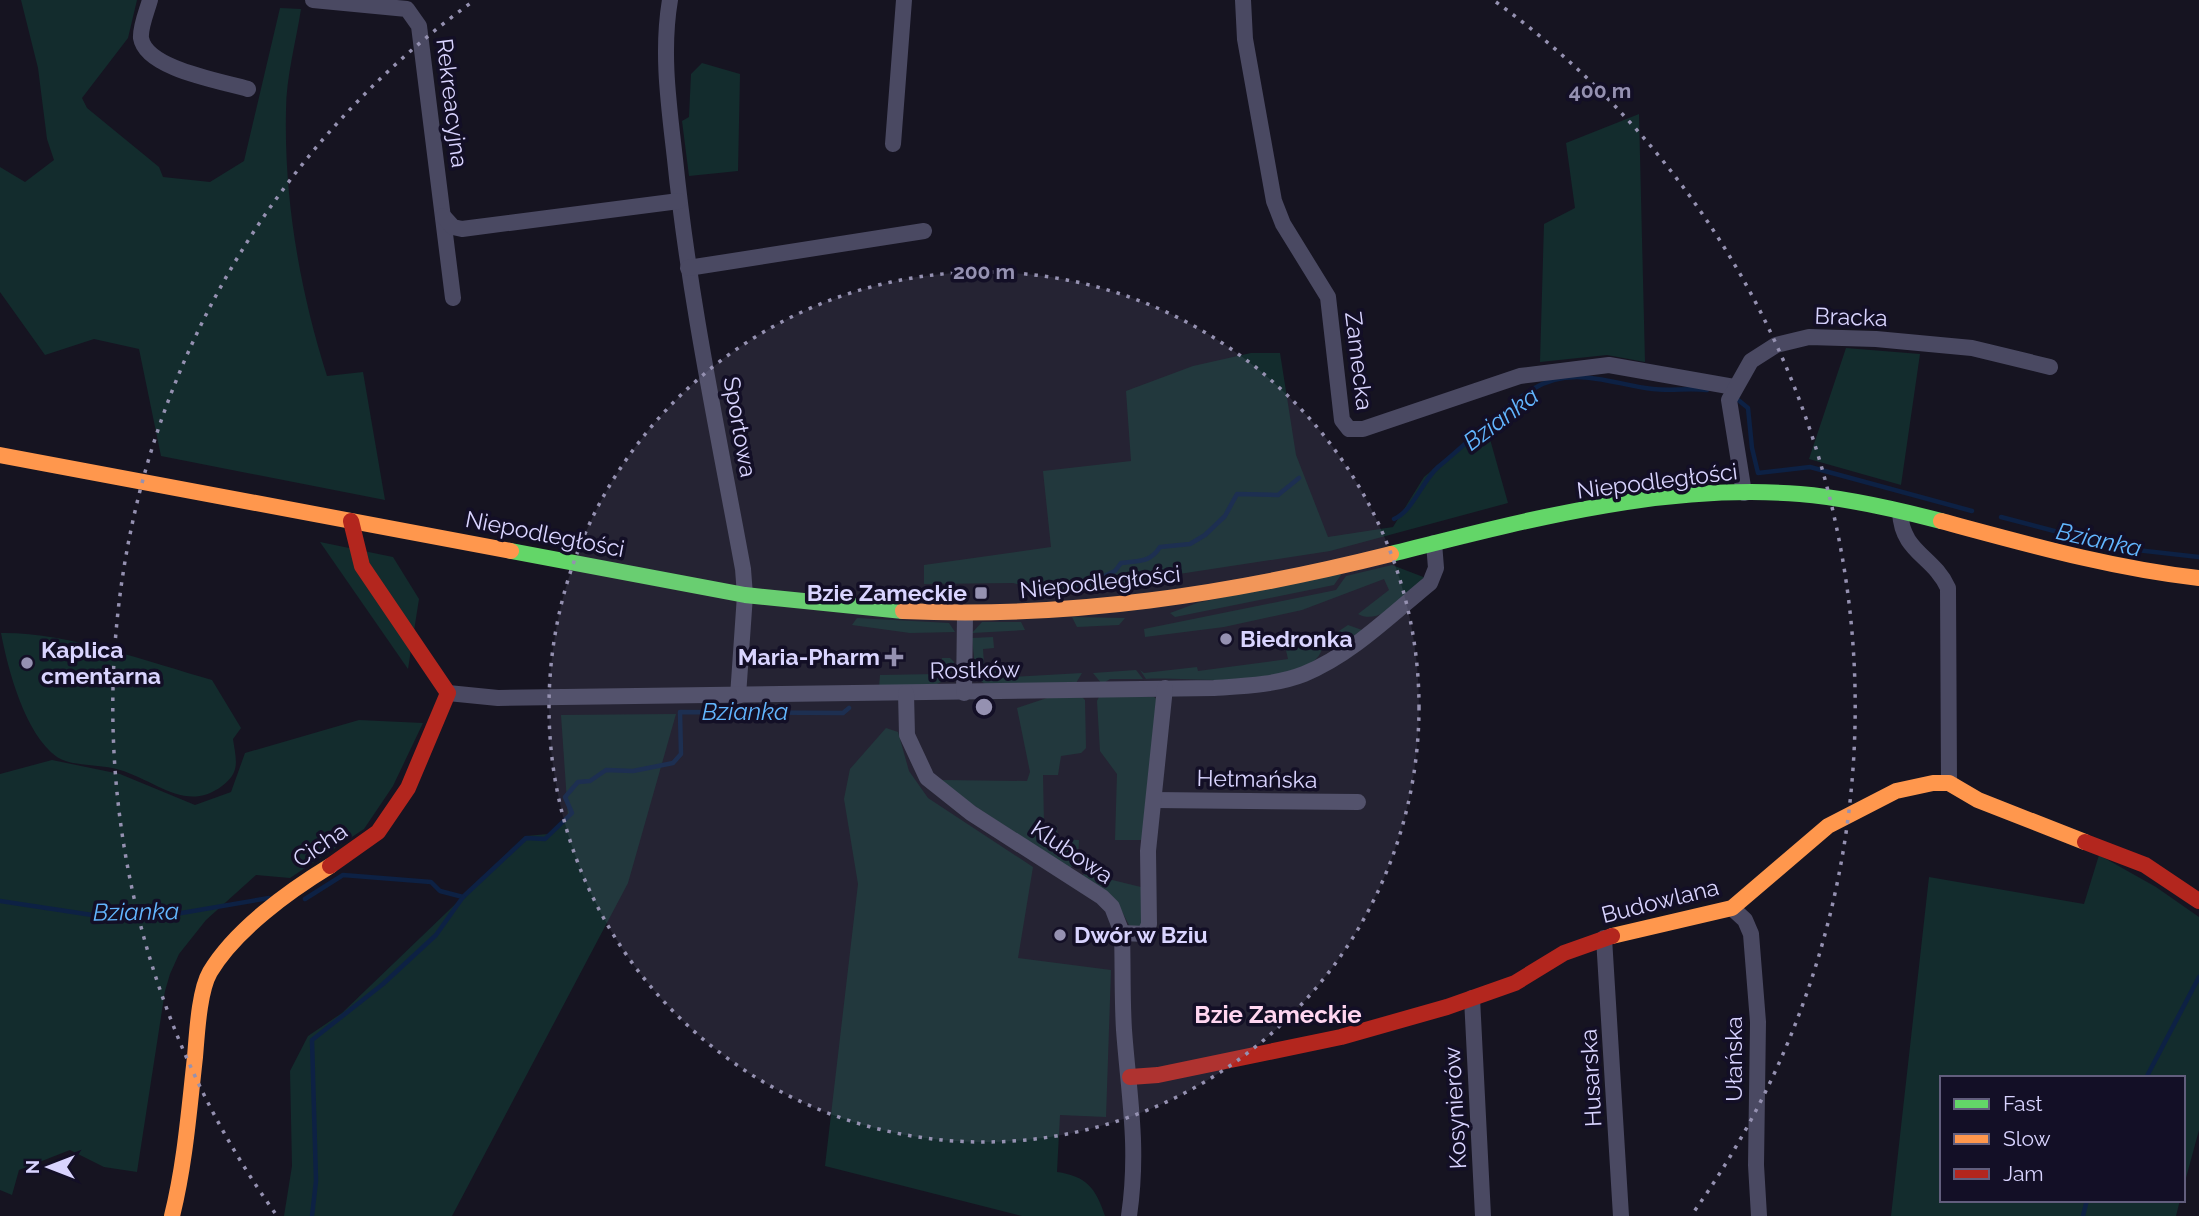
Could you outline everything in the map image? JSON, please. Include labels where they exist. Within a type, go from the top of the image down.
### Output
[{"type":"street","points":[[150,0],[141,36],[146,49],[162,64],[248,89]]},
{"type":"street","name":"Rekreacyjna","points":[[313,0],[407,9],[419,26],[453,298]]},
{"type":"street","name":"Sportowa","points":[[670,0],[665,65],[679,201],[688,268],[745,595],[738,696]]},
{"type":"street","points":[[893,144],[904,0]]},
{"type":"street","name":"Zamecka","points":[[1243,0],[1245,39],[1274,201],[1283,224],[1328,297],[1342,420],[1349,429],[1363,429],[1520,376],[1609,365],[1734,387]]},
{"type":"street","points":[[443,216],[453,227],[462,229],[679,201]]},
{"type":"street","points":[[688,268],[925,231]]},
{"type":"street","name":"Bracka","points":[[1734,387],[1751,361],[1776,345],[1809,337],[1972,348],[2050,368]]},
{"type":"street","points":[[1734,387],[1729,400],[1744,493]]},
{"type":"street","name":"Niepodległości","points":[[0,455],[745,595],[848,609],[965,615],[1067,611],[1185,597],[1242,588],[1518,523],[1596,509],[1744,493],[1812,495],[1900,512],[2121,568],[2199,578]]},
{"type":"street","points":[[1900,512],[1907,542],[1943,576],[1948,588],[1949,783],[1978,800],[2145,865],[2199,901]]},
{"type":"street","points":[[351,521],[362,566],[448,693]]},
{"type":"street","name":"Rostków","points":[[448,693],[499,698],[738,696],[964,693],[1262,684],[1304,674],[1327,663],[1430,583],[1436,568],[1434,543]]},
{"type":"street","points":[[964,693],[965,615]]},
{"type":"street","points":[[1122,933],[1138,935],[1148,930],[1148,851],[1166,688]]},
{"type":"street","name":"Cicha","points":[[172,1216],[183,1174],[198,1027],[209,974],[230,947],[288,892],[378,832],[408,788],[448,693]]},
{"type":"street","name":"Klubowa","points":[[906,693],[907,735],[927,778],[971,813],[1101,897],[1112,907],[1122,933],[1123,1012],[1135,1159],[1129,1216]]},
{"type":"street","name":"Budowlana","points":[[1130,1077],[1158,1075],[1340,1037],[1515,983],[1564,953],[1604,938],[1732,908],[1828,826],[1896,791],[1949,783]]},
{"type":"street","name":"Hetmańska","points":[[1154,800],[1359,803]]},
{"type":"street","name":"Ułańska","points":[[1732,908],[1745,920],[1751,934],[1758,1022],[1756,1165],[1759,1216]]},
{"type":"street","name":"Husarska","points":[[1604,938],[1621,1216]]},
{"type":"street","name":"Kosynierów","points":[[1472,998],[1483,1216]]},
{"type":"green space","points":[[21,0],[137,0],[128,38],[82,98],[87,108],[159,167],[163,177],[210,182],[244,161],[280,8],[301,9],[286,98],[288,178],[296,245],[309,311],[327,376],[363,372],[385,500],[161,456],[139,349],[94,339],[45,355],[0,292],[0,167],[25,182],[54,160],[47,139],[38,68]]},
{"type":"green space","points":[[702,63],[740,74],[738,171],[689,176],[682,121],[689,117],[691,74]]},
{"type":"green space","points":[[1639,114],[1645,362],[1607,355],[1540,362],[1544,224],[1575,208],[1566,143]]},
{"type":"green space","points":[[1846,348],[1920,354],[1901,485],[1809,459]]},
{"type":"green space","points":[[1251,353],[1280,353],[1296,455],[1328,537],[1393,527],[1424,477],[1486,425],[1508,503],[1330,551],[1055,593],[1013,583],[924,584],[924,565],[1051,547],[1043,471],[1131,461],[1126,391],[1193,366]]},
{"type":"green space","points":[[320,542],[393,557],[419,599],[408,669]]},
{"type":"green space","points":[[1392,565],[1426,578],[1395,606],[1376,616],[1358,614],[1389,590],[1384,579],[1302,610],[1224,627],[1145,637],[1144,629],[1336,590],[1346,576]]},
{"type":"green space","points":[[1343,572],[1334,585],[1175,617],[1170,613],[1197,603]]},
{"type":"green space","points":[[1072,617],[1125,618],[1119,625],[1077,627]]},
{"type":"green space","points":[[857,618],[949,623],[955,632],[910,633],[852,625]]},
{"type":"green space","points":[[982,622],[1021,622],[1025,630],[972,633]]},
{"type":"green space","points":[[1348,625],[1362,630],[1335,648],[1336,633]]},
{"type":"green space","points":[[1,633],[53,637],[80,643],[212,680],[241,728],[233,739],[236,765],[232,776],[209,794],[184,796],[120,770],[57,757],[46,747],[27,717],[13,682]]},
{"type":"green space","points":[[993,637],[994,648],[983,649],[984,665],[995,664],[996,675],[976,676],[972,638]]},
{"type":"green space","points":[[1324,642],[1316,659],[1298,670],[1274,677],[1246,680],[1146,679],[1140,670],[1144,673],[1197,667],[1198,671],[1288,659],[1285,646]]},
{"type":"green space","points":[[942,658],[950,658],[954,662],[951,673],[945,680],[925,687],[879,688],[880,675],[938,674]]},
{"type":"green space","points":[[1136,670],[1143,679],[1110,679],[1102,684],[1093,673]]},
{"type":"green space","points":[[1082,673],[1076,683],[988,686],[978,679]]},
{"type":"green space","points":[[1050,697],[1082,697],[1085,700],[1086,748],[1081,753],[1061,756],[1058,775],[1043,775],[1044,825],[1057,826],[1058,839],[1079,840],[1078,864],[1069,868],[940,783],[941,780],[1027,781],[1030,772],[1017,708]]},
{"type":"green space","points":[[1099,697],[1154,697],[1159,701],[1146,840],[1115,840],[1117,774],[1100,751]]},
{"type":"green space","points":[[676,714],[628,883],[452,1216],[284,1216],[292,1166],[290,1071],[308,1036],[342,1013],[526,836],[548,834],[568,816],[561,715]]},
{"type":"green space","points":[[359,720],[423,723],[393,786],[364,829],[290,878],[256,875],[206,920],[179,954],[165,991],[137,1172],[104,1167],[70,1150],[19,1170],[12,1195],[0,1190],[0,774],[52,760],[120,774],[195,805],[231,792],[245,753]]},
{"type":"green space","points":[[886,728],[898,732],[909,771],[928,798],[1033,867],[1018,958],[1111,970],[1106,1117],[1060,1115],[1057,1172],[1083,1180],[1089,1185],[1105,1216],[1022,1216],[825,1166],[858,884],[844,799],[850,769]]},
{"type":"green space","points":[[2099,855],[2156,887],[2199,917],[2199,1130],[2185,1182],[2185,1076],[1940,1076],[1940,1202],[2180,1202],[2176,1216],[1891,1216],[1929,877],[2084,904]]},
{"type":"green space","points":[[1097,868],[1100,877],[1145,888],[1141,931],[1129,925],[1117,902],[1082,877],[1087,869]]},
{"type":"waterway","name":"Bzianka","points":[[1394,519],[1407,509],[1438,467],[1508,407],[1548,382],[1578,377],[1653,389],[1707,390]]},
{"type":"waterway","name":"Bzianka","points":[[1737,399],[1748,408],[1752,448],[1758,473],[1810,467],[1972,511]]},
{"type":"waterway","name":"Bzianka","points":[[1029,591],[1038,591],[1051,584],[1085,585],[1115,571],[1121,563],[1147,559],[1160,547],[1190,544],[1205,535],[1225,516],[1237,494],[1278,495],[1299,478]]},
{"type":"waterway","name":"Bzianka","points":[[2001,517],[2119,548],[2199,557]]},
{"type":"waterway","name":"Bzianka","points":[[305,899],[343,875],[431,882],[440,891],[463,897],[526,838],[545,839],[572,813],[565,797],[578,782],[590,781],[606,770],[633,771],[673,763],[681,754],[680,712],[843,713],[849,708]]},
{"type":"waterway","points":[[312,1216],[316,1181],[312,1040],[383,984],[436,935],[463,897]]},
{"type":"waterway","name":"Bzianka","points":[[0,901],[112,918],[164,916],[269,898]]},
{"type":"waterway","points":[[2147,1076],[2199,977]]},
{"type":"waterway","points":[[2083,1216],[2086,1202]]},
{"type":"traffic: fast","points":[[1391,554],[1542,518],[1645,499],[1696,494],[1800,494],[1871,504],[1941,521]]},
{"type":"traffic: fast","points":[[511,551],[745,595],[903,611]]},
{"type":"traffic: slow","points":[[0,455],[511,551]]},
{"type":"traffic: slow","points":[[1941,521],[2101,562],[2199,578]]},
{"type":"traffic: slow","points":[[903,611],[1027,611],[1149,600],[1271,581],[1391,554]]},
{"type":"traffic: slow","points":[[1612,936],[1732,908],[1828,826],[1896,791],[1933,783],[1949,783],[1978,800],[2085,842]]},
{"type":"traffic: slow","points":[[172,1216],[183,1157],[199,1013],[206,980],[221,956],[248,927],[297,887],[330,866]]},
{"type":"traffic: jam","points":[[330,866],[378,832],[408,788],[448,693],[362,566],[351,521]]},
{"type":"traffic: jam","points":[[2085,842],[2145,865],[2199,901]]},
{"type":"traffic: jam","points":[[1130,1077],[1158,1075],[1341,1037],[1447,1007],[1515,983],[1564,953],[1612,936]]},
{"type":"place","name":"Bzie Zameckie","points":[[981,593]]},
{"type":"place","name":"Biedronka","points":[[1226,639]]},
{"type":"place","name":"Maria-Pharm","points":[[894,657]]},
{"type":"place","name":"Kaplica cmentarna","points":[[27,663]]},
{"type":"place","name":"Dwór w Bziu","points":[[1060,935]]},
{"type":"district","name":"Bzie Zameckie","points":[[1278,1015]]}]
